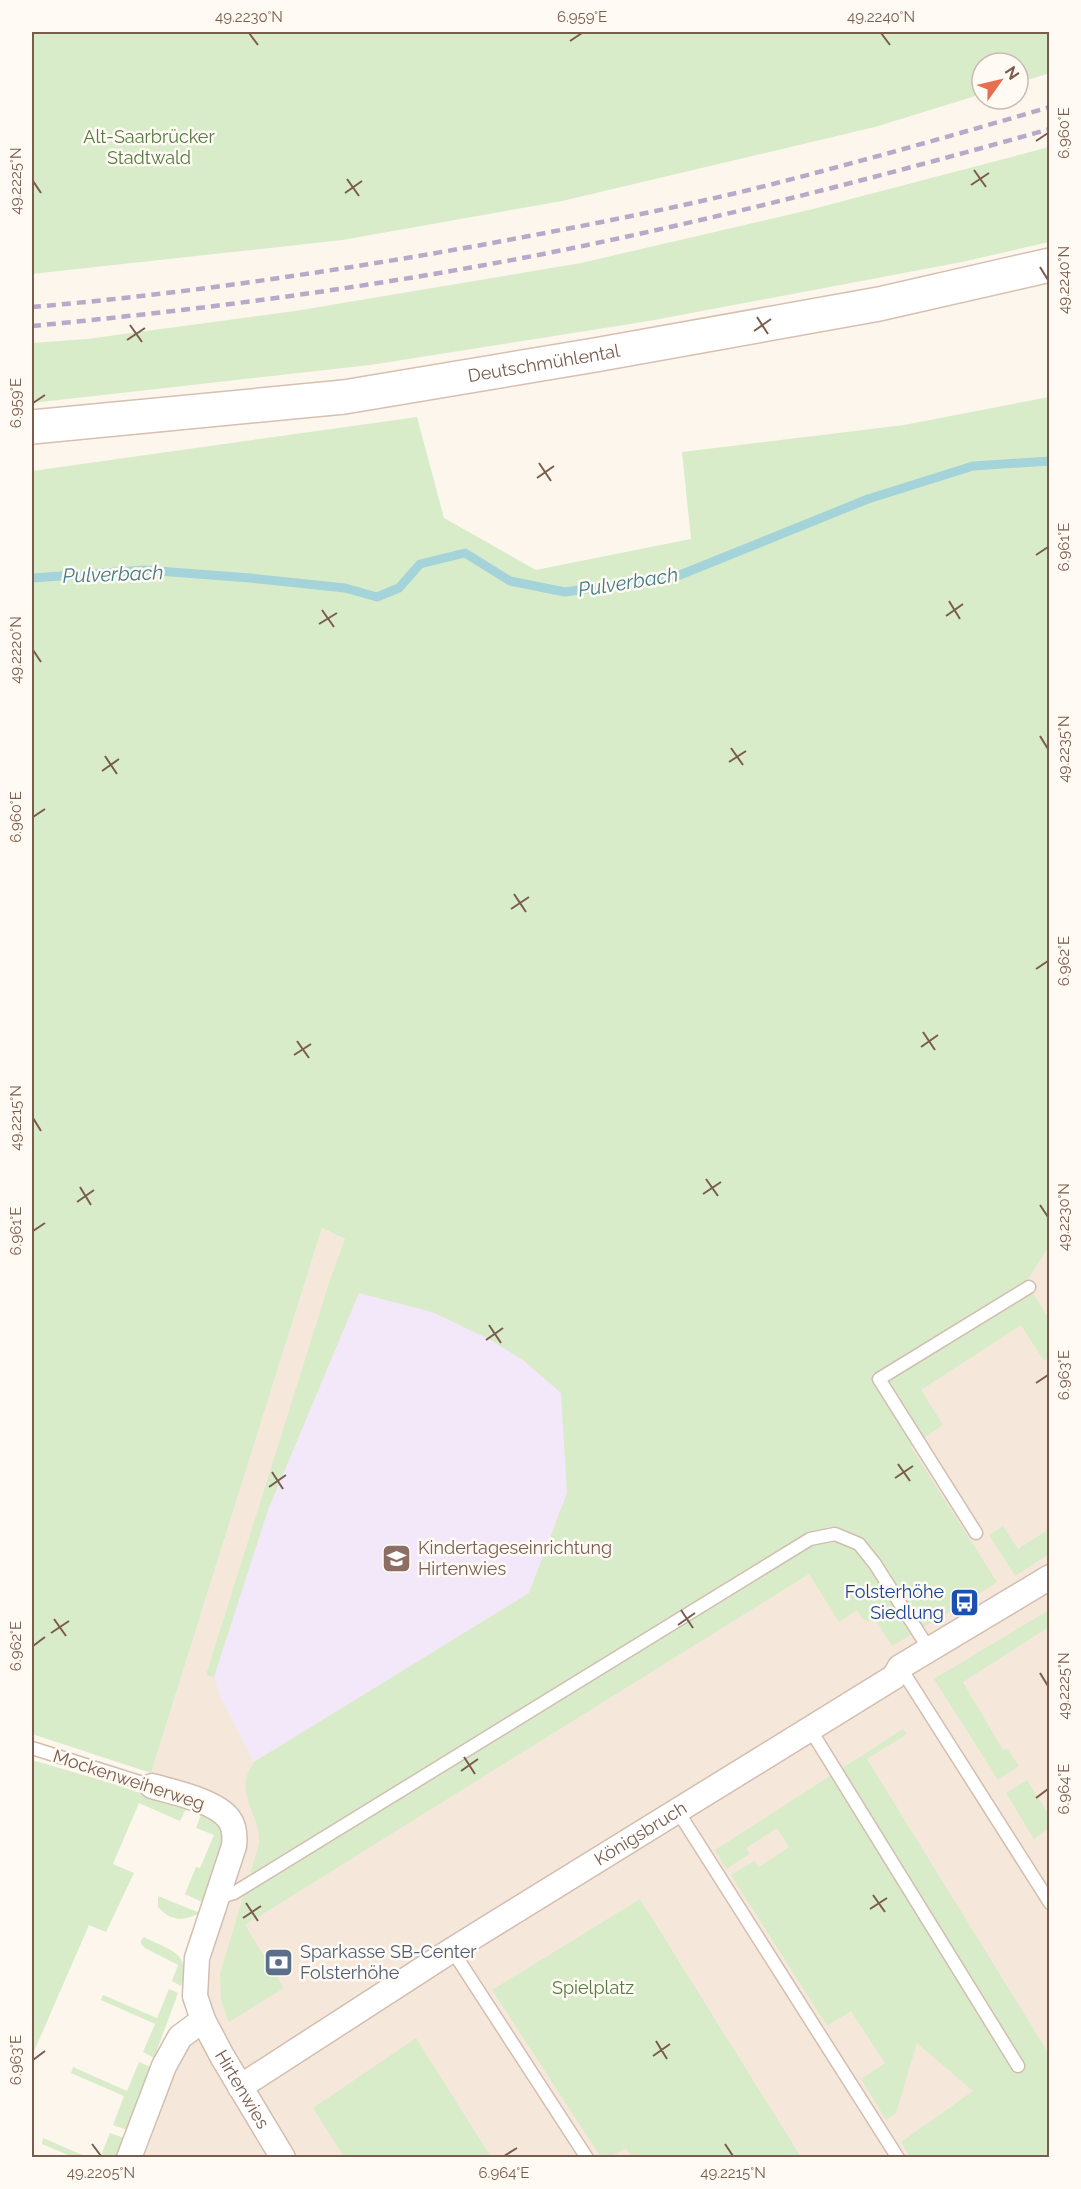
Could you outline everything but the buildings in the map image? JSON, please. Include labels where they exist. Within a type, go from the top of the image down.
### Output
[{"type":"main road","name":"Deutschmühlental","points":[[32,427],[344,397],[595,356],[879,304],[1050,266]]},
{"type":"street","name":"Königsbruch","points":[[240,2087],[452,1950],[894,1677],[900,1667],[1047,1581]]},
{"type":"street","name":"Mockenweiherweg","points":[[152,1786],[215,1808],[229,1819],[235,1832],[234,1846],[197,1958],[195,1996],[203,2020]]},
{"type":"street","name":"Hirtenwies","points":[[203,2020],[240,2087],[283,2157]]},
{"type":"street","points":[[129,2157],[164,2066],[180,2037],[203,2020]]},
{"type":"lane","points":[[976,1533],[879,1379],[1029,1287]]},
{"type":"lane","points":[[217,1899],[234,1893],[810,1539],[836,1534],[859,1544],[875,1564],[929,1649]]},
{"type":"lane","points":[[900,1667],[1050,1904]]},
{"type":"lane","points":[[810,1730],[1018,2066]]},
{"type":"lane","name":"Mockenweiherweg","points":[[32,1748],[152,1786]]},
{"type":"lane","points":[[677,1810],[898,2157]]},
{"type":"lane","points":[[452,1950],[587,2157]]},
{"type":"shaded area","points":[[1049,1103],[1049,2157],[144,2158],[174,2075],[245,1852],[246,1831],[221,1798],[151,1773],[322,1228],[345,1239]]},
{"type":"shaded area","name":"Kindertageseinrichtung Hirtenwies","points":[[359,1293],[432,1312],[489,1339],[523,1360],[561,1393],[567,1493],[529,1593],[254,1762],[221,1698],[214,1677],[268,1510]]},
{"type":"green space","name":"Alt-Saarbrücker Stadtwald","points":[[32,32],[1049,32],[1050,73],[1030,79],[1030,51],[970,51],[970,98],[875,127],[562,201],[342,240],[32,274]]},
{"type":"green space","points":[[1049,147],[1049,242],[962,262],[649,321],[370,365],[32,403],[32,343],[87,339],[295,311],[581,263],[809,210]]},
{"type":"green space","points":[[1049,397],[1050,1245],[1026,1282],[1049,1319],[1049,1357],[1044,1361],[1021,1325],[921,1390],[943,1425],[911,1447],[997,1582],[974,1597],[969,1590],[952,1601],[956,1608],[892,1646],[877,1622],[863,1620],[857,1610],[839,1622],[809,1574],[245,1925],[284,1988],[229,2022],[221,2000],[220,1974],[259,1844],[258,1827],[246,1794],[245,1786],[249,1771],[254,1762],[529,1593],[567,1493],[561,1393],[523,1360],[489,1339],[432,1312],[359,1293],[268,1510],[214,1677],[206,1675],[330,1280],[345,1239],[322,1228],[151,1773],[32,1734],[32,471],[417,417],[444,518],[536,570],[691,539],[682,452],[904,425]]},
{"type":"green space","points":[[1003,1526],[1018,1549],[1049,1529],[1049,1554],[1015,1576],[989,1535]]},
{"type":"green space","points":[[1049,1610],[1049,1627],[963,1682],[1000,1745],[1004,1750],[1007,1748],[1019,1766],[998,1780],[934,1679]]},
{"type":"green space","points":[[903,1729],[907,1734],[867,1759],[1049,2054],[1048,2157],[910,2157],[901,2142],[973,2091],[917,2043],[896,2113],[886,2120],[861,2079],[885,2063],[851,2011],[827,2026],[731,1875],[754,1861],[759,1867],[789,1847],[777,1828],[746,1848],[750,1854],[726,1869],[715,1850]]},
{"type":"green space","points":[[32,1760],[114,1784],[186,1809],[180,1821],[139,1803],[113,1864],[134,1873],[106,1932],[89,1925],[32,2056]]},
{"type":"green space","points":[[1027,1780],[1049,1815],[1049,1828],[1034,1839],[1006,1793]]},
{"type":"green space","points":[[201,1815],[216,1823],[222,1835],[218,1865],[204,1903],[185,1894],[196,1867],[200,1868],[214,1835],[196,1828]]},
{"type":"green space","points":[[158,1896],[200,1913],[182,1919],[172,1917],[158,1907]]},
{"type":"green space","name":"Spielplatz","points":[[640,1899],[801,2157],[632,2157],[626,2148],[610,2157],[601,2157],[492,1990]]},
{"type":"green space","points":[[144,1937],[169,1949],[181,1959],[184,1975],[181,1986],[172,1981],[178,1965],[145,1948],[141,1944]]},
{"type":"green space","points":[[169,1989],[178,1993],[154,2058],[143,2052],[155,2024],[101,2000],[103,1995],[157,2018]]},
{"type":"green space","points":[[416,2038],[491,2157],[344,2157],[313,2108]]},
{"type":"green space","points":[[139,2062],[151,2067],[127,2130],[113,2125],[124,2096],[71,2073],[73,2067],[127,2091]]},
{"type":"green space","points":[[110,2133],[124,2138],[117,2157],[100,2158]]},
{"type":"green space","points":[[43,2138],[87,2157],[73,2157],[42,2144]]},
{"type":"waterway","name":"Pulverbach","points":[[32,578],[145,570],[345,588],[377,597],[399,588],[420,564],[465,553],[510,581],[565,592],[680,575],[868,499],[973,466],[1050,461]]},
{"type":"railway","points":[[32,307],[146,295],[317,272],[487,244],[594,223],[773,184],[1050,107]]},
{"type":"railway","points":[[32,326],[283,297],[471,268],[663,229],[793,198],[1050,129]]},
{"type":"place","name":"Kindertageseinrichtung Hirtenwies","points":[[397,1558]]},
{"type":"place","name":"Folsterhöhe Siedlung","points":[[965,1602]]},
{"type":"place","name":"Sparkasse SB-Center Folsterhöhe","points":[[279,1962]]}]
